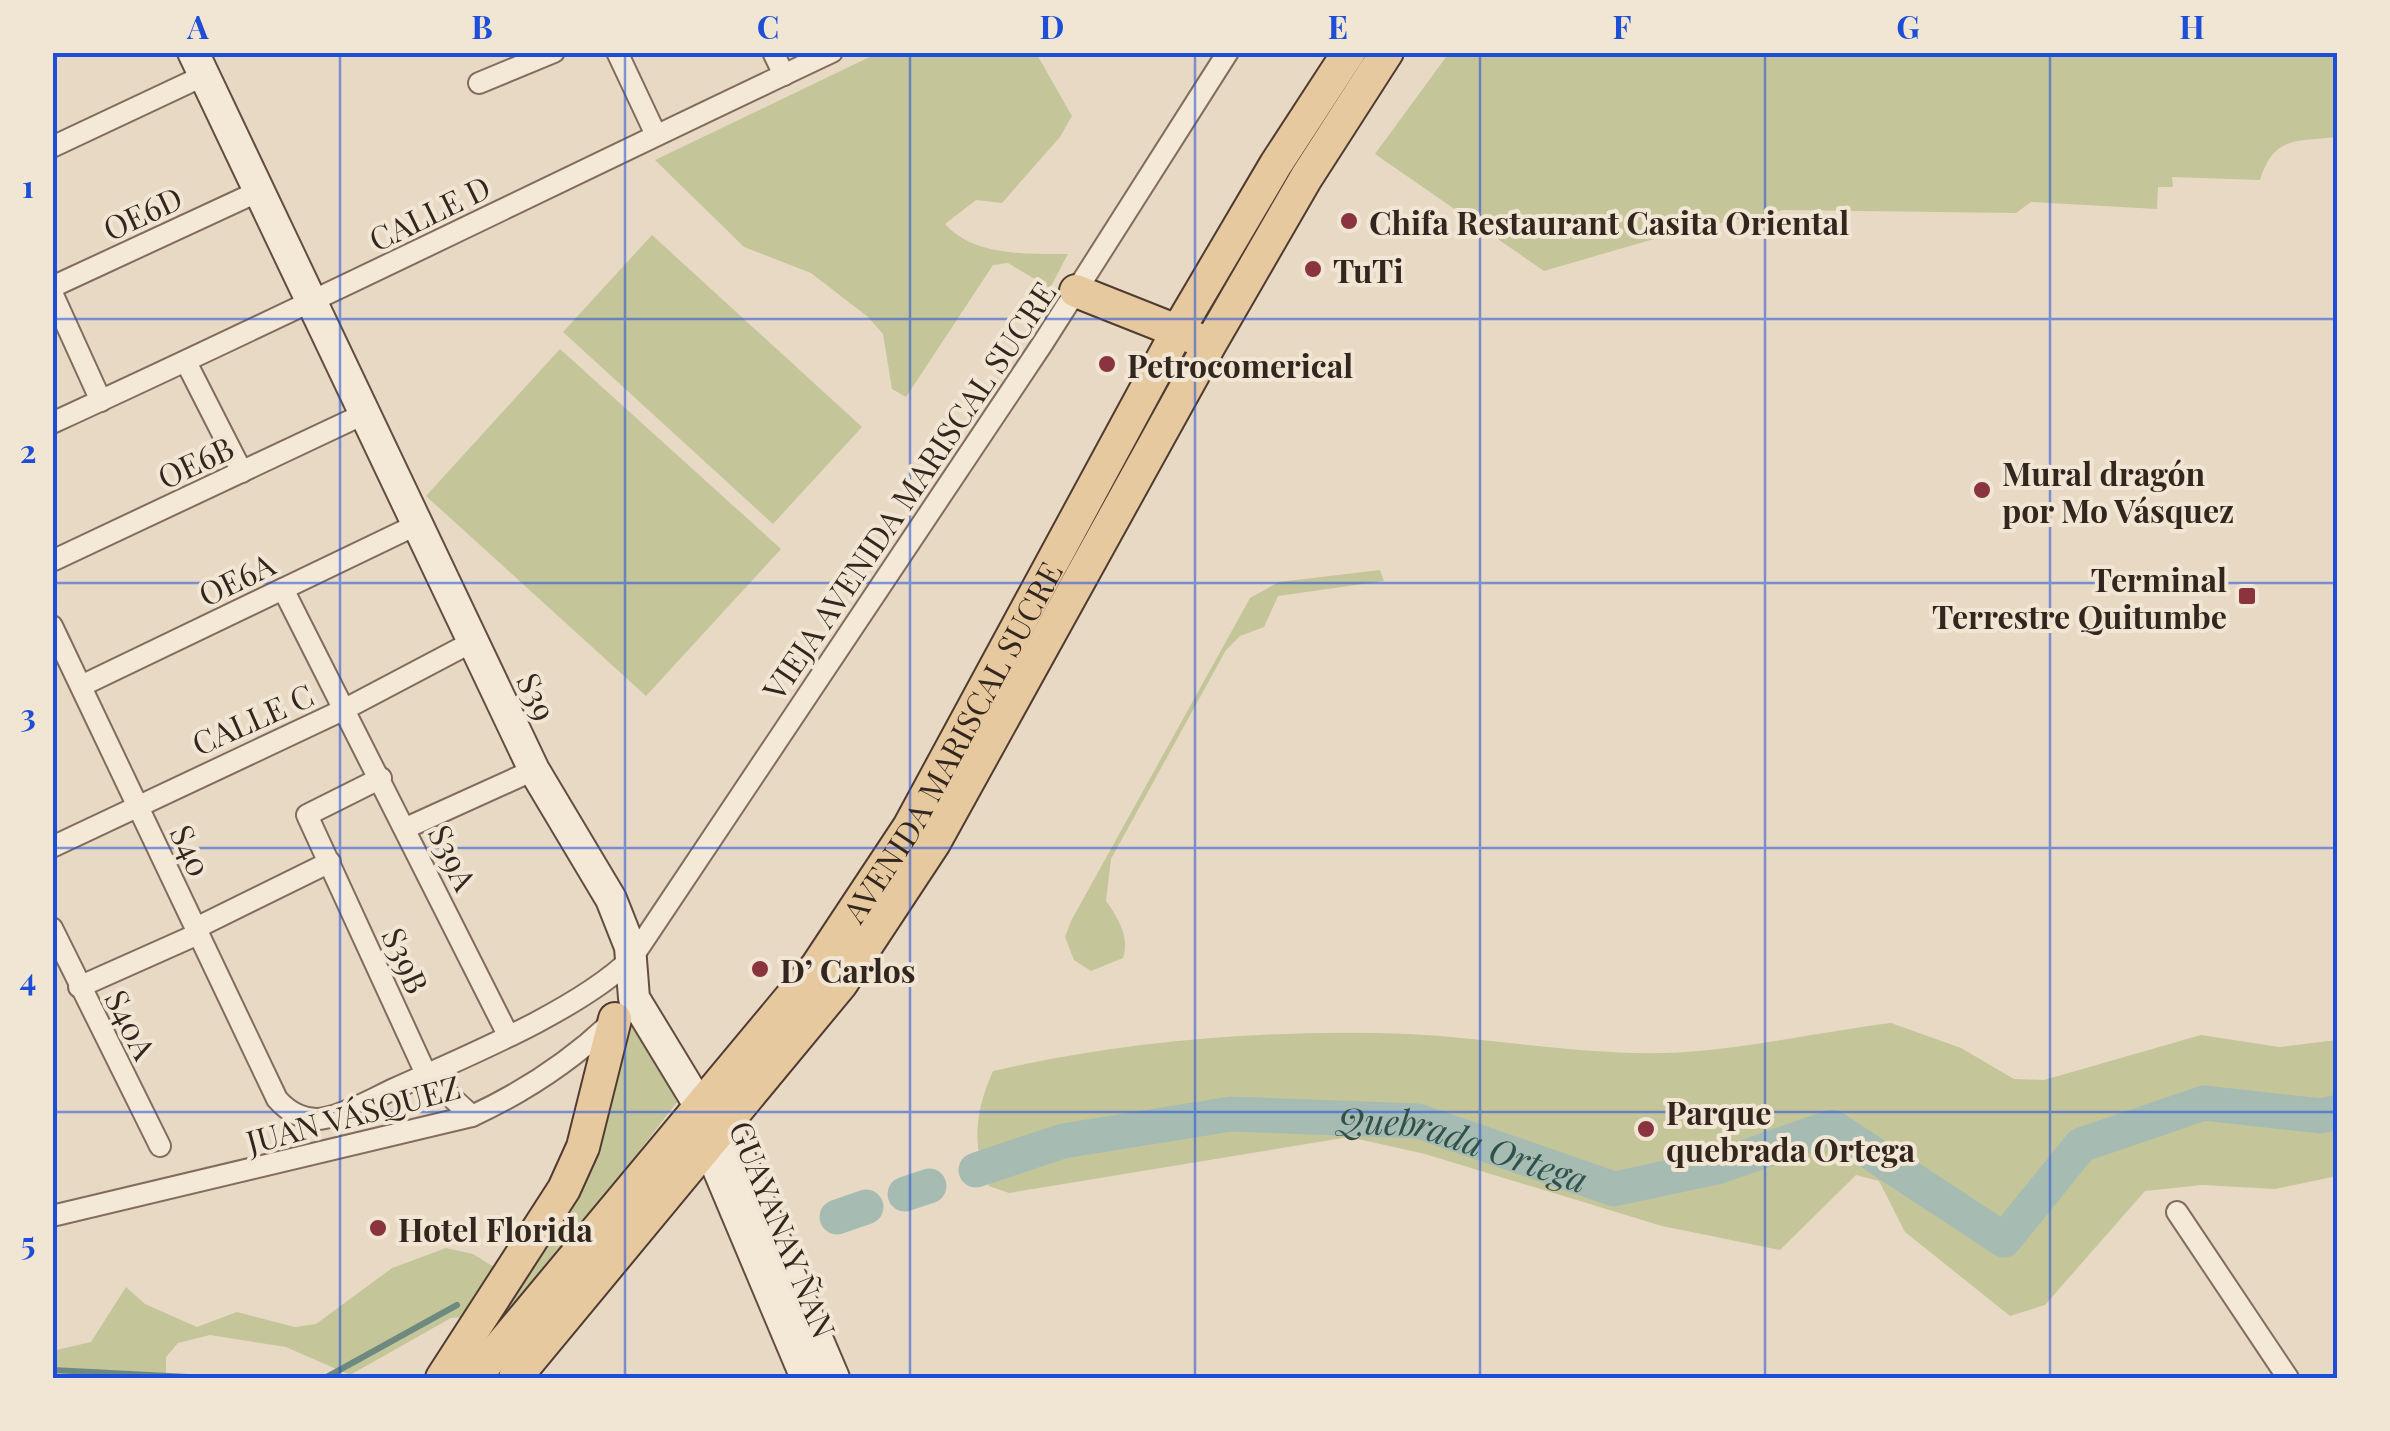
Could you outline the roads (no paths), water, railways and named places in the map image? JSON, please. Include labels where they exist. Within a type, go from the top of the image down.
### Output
[{"type":"main road","name":"AVENIDA MARISCAL SUCRE","points":[[711,1125],[909,827],[1177,332],[1276,164],[1349,52]]},
{"type":"main road","name":"AVENIDA MARISCAL SUCRE","points":[[491,1375],[841,984],[918,870],[1210,344],[1306,178],[1387,52]]},
{"type":"main road","points":[[1076,291],[1210,344]]},
{"type":"main road","points":[[1062,543],[1091,560]]},
{"type":"main road","points":[[442,1378],[564,1189],[583,1147],[624,1008]]},
{"type":"street","points":[[479,83],[554,52]]},
{"type":"street","points":[[618,52],[656,135]]},
{"type":"street","points":[[773,52],[784,75]]},
{"type":"street","name":"CALLE D","points":[[52,423],[311,305],[832,52]]},
{"type":"street","name":"VIEJA AVENIDA MARISCAL SUCRE","points":[[632,958],[1076,291],[1228,52]]},
{"type":"street","points":[[52,147],[198,64]]},
{"type":"street","name":"S39","points":[[198,64],[534,770],[611,899],[632,958],[624,1008],[711,1125]]},
{"type":"street","name":"OE6D","points":[[52,290],[256,192]]},
{"type":"street","points":[[52,290],[101,401]]},
{"type":"street","points":[[186,362],[242,472]]},
{"type":"street","name":"OE6B","points":[[52,561],[364,414]]},
{"type":"street","name":"OE6A","points":[[82,686],[416,524]]},
{"type":"street","name":"S39A","points":[[283,589],[382,778],[508,1034]]},
{"type":"street","name":"S40","points":[[52,626],[277,1100]]},
{"type":"street","name":"CALLE C","points":[[52,847],[345,708],[474,641]]},
{"type":"street","points":[[406,828],[534,770]]},
{"type":"street","name":"S39B","points":[[382,778],[307,814],[426,1074],[472,1116]]},
{"type":"street","points":[[80,987],[330,862]]},
{"type":"street","name":"S40A","points":[[53,929],[160,1146]]},
{"type":"street","name":"JUAN VÁSQUEZ","points":[[277,1100],[301,1116],[324,1119],[569,1004],[614,976],[632,958]]},
{"type":"street","name":"JUAN VÁSQUEZ","points":[[52,1216],[472,1116],[516,1096],[577,1055],[624,1008]]},
{"type":"street","name":"GUAYANAY ÑAN","points":[[711,1125],[806,1378]]},
{"type":"street","name":"GUAYANAY ÑAN","points":[[711,1125],[834,1378]]},
{"type":"street","points":[[2177,1212],[2288,1378]]},
{"type":"waterway","name":"Quebrada Ortega","points":[[976,1170],[1063,1141],[1231,1114],[1418,1121],[1614,1189],[1717,1167],[1832,1127],[2004,1240],[2081,1145],[2204,1103],[2321,1116],[2338,1112]]},
{"type":"waterway","name":"Quebrada Ortega","points":[[905,1194],[929,1186]]},
{"type":"waterway","name":"Quebrada Ortega","points":[[837,1217],[866,1207]]},
{"type":"waterway","name":"Quebrada Ortega","points":[[325,1378],[457,1305]]},
{"type":"waterway","name":"Quebrada Ortega","points":[[52,1370],[208,1378]]},
{"type":"place","name":"Chifa Restaurant Casita Oriental","points":[[1349,221]]},
{"type":"place","name":"TuTi","points":[[1313,269]]},
{"type":"place","name":"Petrocomerical","points":[[1107,364]]},
{"type":"place","name":"Mural dragón por Mo Vásquez","points":[[1982,490]]},
{"type":"place","name":"Terminal Terrestre Quitumbe","points":[[2247,596]]},
{"type":"place","name":"D’ Carlos","points":[[760,969]]},
{"type":"place","name":"Parque quebrada Ortega","points":[[1646,1129]]},
{"type":"place","name":"Hotel Florida","points":[[378,1228]]}]
